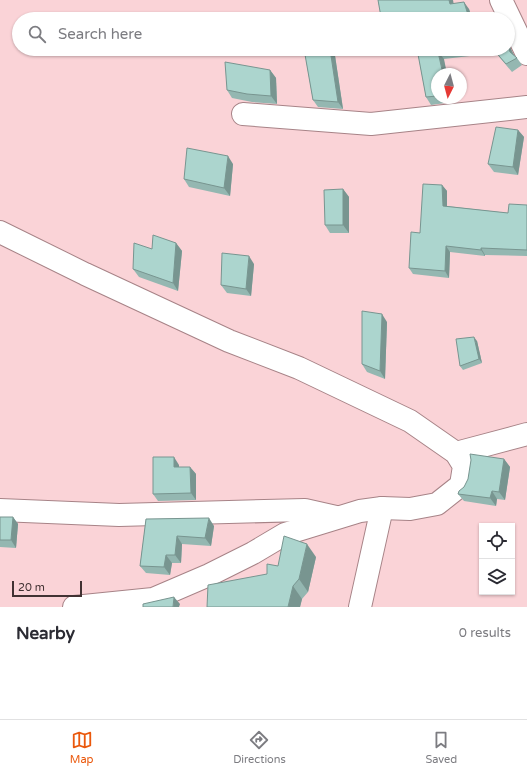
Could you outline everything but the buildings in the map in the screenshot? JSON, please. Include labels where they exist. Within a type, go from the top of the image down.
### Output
[{"type":"street","points":[[501,0],[507,12]]},
{"type":"street","points":[[515,29],[527,54]]},
{"type":"street","points":[[243,114],[371,124],[527,106]]},
{"type":"street","points":[[0,232],[85,274],[229,341],[299,368],[410,421],[456,453],[464,466],[461,485],[437,504],[410,509],[382,508],[360,511],[336,517],[285,534],[209,575],[153,599],[74,607]]},
{"type":"street","points":[[456,453],[527,434]]},
{"type":"street","points":[[360,607],[382,508]]},
{"type":"street","points":[[0,510],[119,515],[305,510],[336,517]]}]
